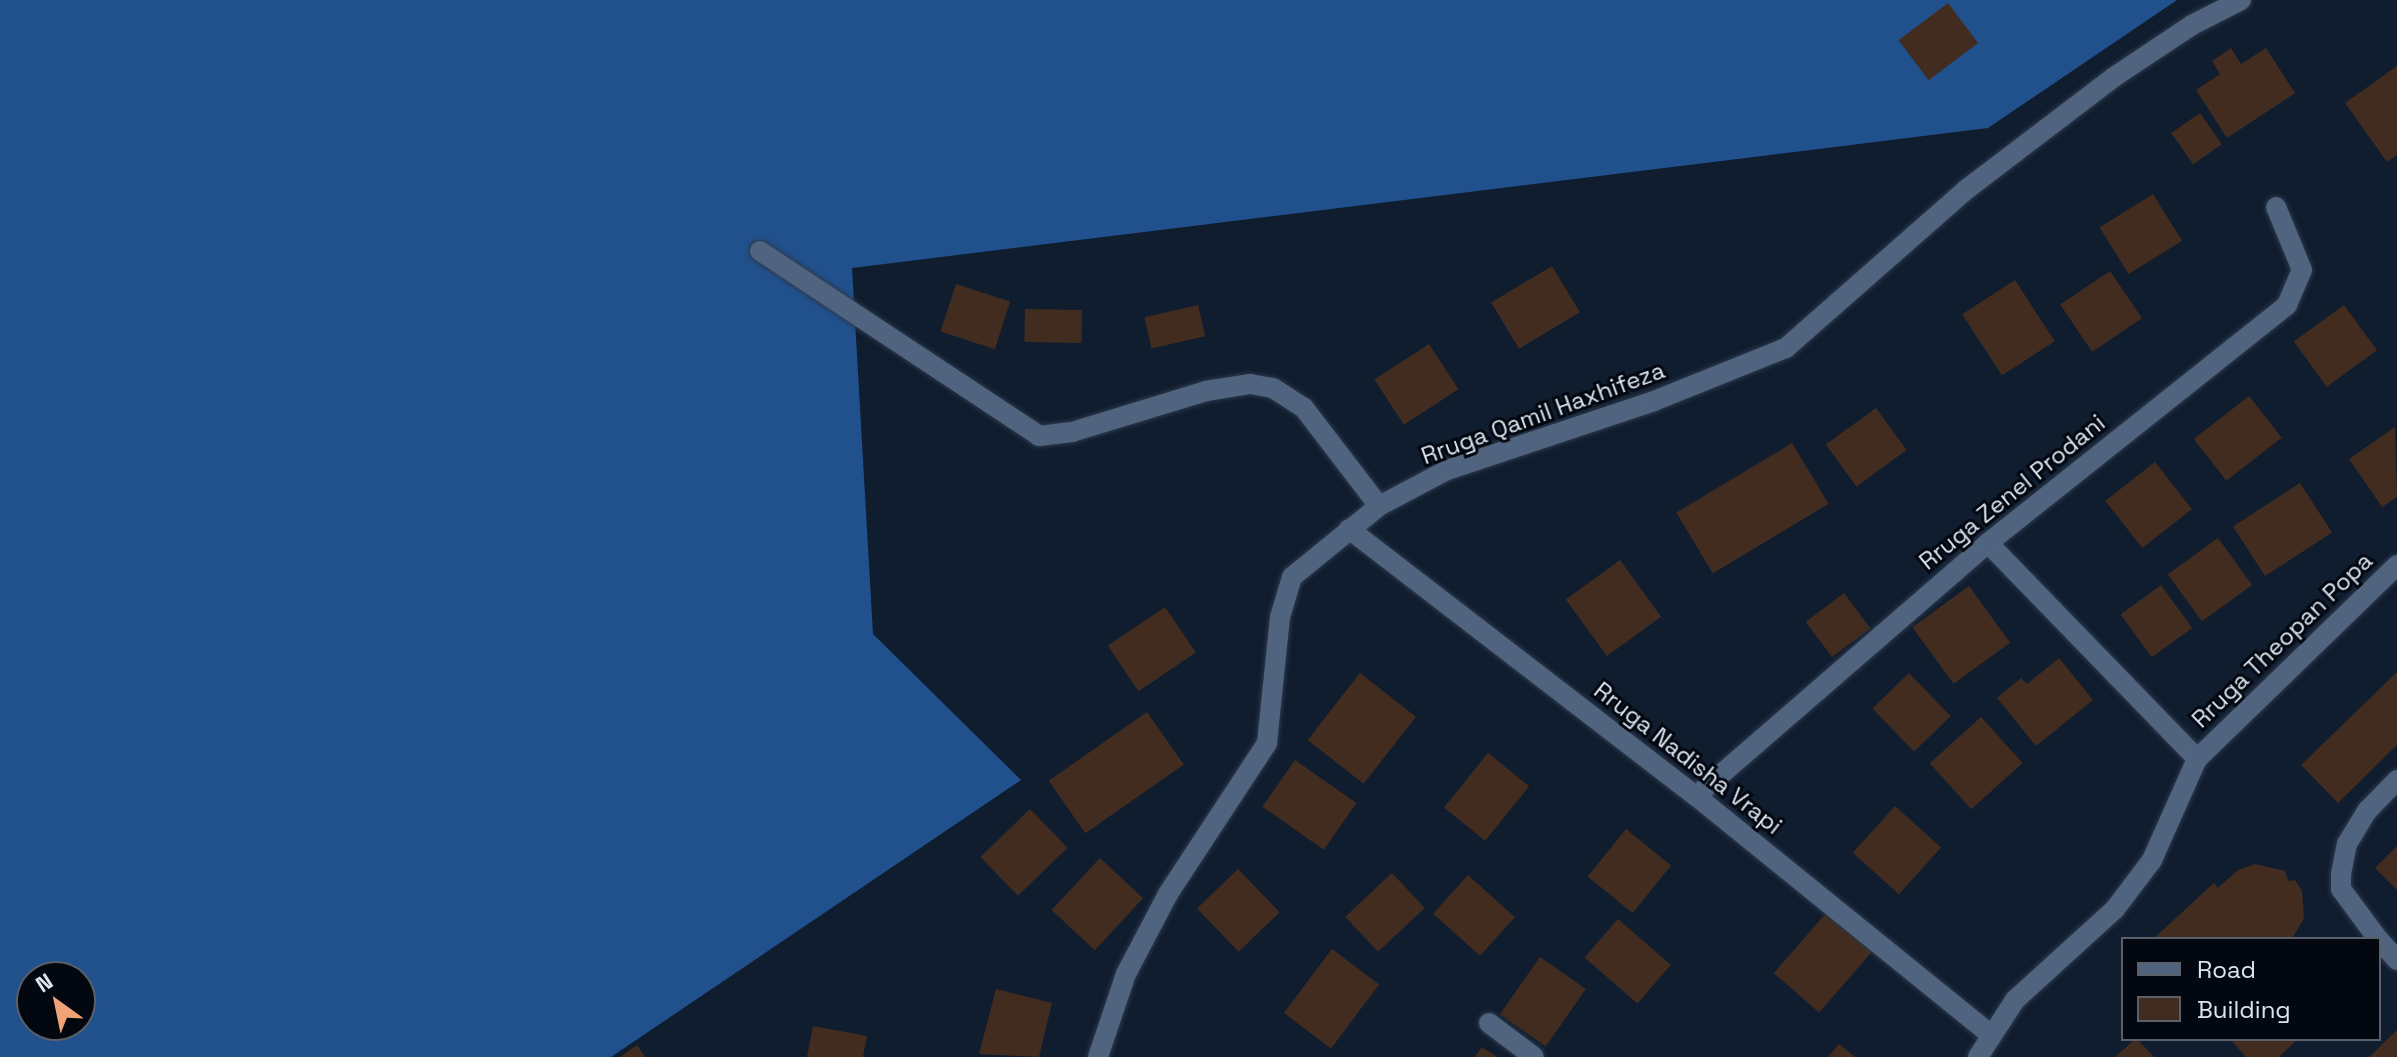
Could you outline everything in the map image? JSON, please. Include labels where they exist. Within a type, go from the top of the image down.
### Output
[{"type":"street","name":"Rruga Qamil Haxhifeza","points":[[1098,1057],[1126,974],[1168,894],[1267,743],[1280,617],[1292,577],[1379,506],[1447,470],[1696,386],[1786,348],[1967,189],[2114,77],[2192,25],[2241,0]]},
{"type":"street","name":"Rruga Zenel Prodani","points":[[1696,796],[1988,543],[2287,305],[2302,270],[2276,207]]},
{"type":"street","points":[[760,251],[1039,436],[1072,432],[1206,391],[1250,384],[1273,388],[1304,408],[1379,506]]},
{"type":"street","name":"Rruga Nadisha Vrapi","points":[[1349,529],[1696,796],[1990,1034]]},
{"type":"street","points":[[1988,543],[2197,759]]},
{"type":"street","name":"Rruga Theopan Popa","points":[[1978,1057],[1990,1034],[2015,1000],[2128,891],[2152,860],[2197,759],[2397,565]]},
{"type":"street","points":[[2376,937],[2341,889],[2341,874],[2347,844],[2367,811],[2397,780]]},
{"type":"street","points":[[2381,943],[2397,960]]},
{"type":"street","points":[[1489,1023],[1534,1057]]},
{"type":"shaded area","points":[[0,0],[2177,0],[1988,128],[852,268],[873,634],[1021,780],[611,1057],[0,1057]]},
{"type":"building","points":[[1948,3],[1978,43],[1929,80],[1898,40]]},
{"type":"building","points":[[2231,48],[2241,64],[2266,48],[2295,93],[2227,138],[2196,90],[2220,74],[2212,61]]},
{"type":"building","points":[[2397,66],[2397,155],[2387,162],[2345,103]]},
{"type":"building","points":[[2200,113],[2222,144],[2193,164],[2171,133]]},
{"type":"building","points":[[2153,194],[2182,241],[2129,274],[2100,227]]},
{"type":"building","points":[[1552,266],[1580,312],[1519,349],[1491,303]]},
{"type":"building","points":[[2110,271],[2142,318],[2092,352],[2060,305]]},
{"type":"building","points":[[2015,280],[2055,341],[2002,376],[1962,314]]},
{"type":"building","points":[[956,284],[1010,302],[995,349],[941,332]]},
{"type":"building","points":[[1198,305],[1205,336],[1152,349],[1144,317]]},
{"type":"building","points":[[2344,305],[2377,350],[2327,387],[2294,341]]},
{"type":"building","points":[[1025,309],[1082,310],[1081,343],[1024,342]]},
{"type":"building","points":[[1429,344],[1458,389],[1404,425],[1374,379]]},
{"type":"building","points":[[2249,396],[2282,438],[2226,481],[2194,439]]},
{"type":"building","points":[[1876,408],[1907,450],[1856,487],[1826,444]]},
{"type":"building","points":[[2395,427],[2397,497],[2382,507],[2349,459]]},
{"type":"building","points":[[1792,443],[1829,504],[1713,573],[1676,513]]},
{"type":"building","points":[[2155,462],[2192,509],[2142,548],[2105,501]]},
{"type":"building","points":[[2300,483],[2332,532],[2265,576],[2233,527]]},
{"type":"building","points":[[2218,538],[2252,585],[2202,621],[2168,574]]},
{"type":"building","points":[[1620,560],[1661,617],[1607,656],[1566,599]]},
{"type":"building","points":[[2161,585],[2192,628],[2152,657],[2121,614]]},
{"type":"building","points":[[1969,586],[2010,643],[1954,684],[1912,627]]},
{"type":"building","points":[[1844,593],[1870,628],[1832,657],[1806,622]]},
{"type":"building","points":[[1165,607],[1196,653],[1139,691],[1108,646]]},
{"type":"building","points":[[2059,658],[2093,700],[2036,746],[1997,698],[2021,678],[2027,684]]},
{"type":"building","points":[[2397,672],[2397,745],[2338,803],[2301,765]]},
{"type":"building","points":[[1360,673],[1416,717],[1364,784],[1308,740]]},
{"type":"building","points":[[1909,673],[1951,716],[1914,752],[1872,708]]},
{"type":"building","points":[[1147,712],[1184,764],[1085,833],[1049,781]]},
{"type":"building","points":[[1981,717],[2022,763],[1971,809],[1930,763]]},
{"type":"building","points":[[1488,753],[1529,786],[1485,841],[1444,807]]},
{"type":"building","points":[[1295,760],[1356,803],[1324,850],[1262,807]]},
{"type":"building","points":[[1895,806],[1941,847],[1899,894],[1853,853]]},
{"type":"building","points":[[1030,809],[1068,848],[1018,896],[980,857]]},
{"type":"building","points":[[1626,829],[1671,866],[1633,913],[1588,876]]},
{"type":"building","points":[[2397,846],[2397,890],[2375,868]]},
{"type":"building","points":[[1100,858],[1143,898],[1095,950],[1052,910]]},
{"type":"building","points":[[2255,864],[2285,871],[2288,881],[2295,880],[2302,891],[2304,918],[2293,937],[2155,937],[2214,883],[2218,888],[2238,870]]},
{"type":"building","points":[[1238,869],[1280,912],[1239,952],[1197,909]]},
{"type":"building","points":[[1392,873],[1425,908],[1378,952],[1345,917]]},
{"type":"building","points":[[1468,875],[1515,917],[1480,956],[1433,914]]},
{"type":"building","points":[[1827,912],[1872,951],[1819,1012],[1774,973]]},
{"type":"building","points":[[1618,919],[1671,965],[1637,1003],[1585,957]]},
{"type":"building","points":[[1332,949],[1379,985],[1331,1048],[1284,1013]]},
{"type":"building","points":[[1540,957],[1586,989],[1546,1046],[1500,1014]]},
{"type":"building","points":[[996,989],[1052,1003],[1039,1057],[979,1054]]},
{"type":"building","points":[[813,1026],[867,1036],[863,1057],[807,1057]]},
{"type":"building","points":[[2397,1030],[2397,1057],[2369,1057]]},
{"type":"building","points":[[2133,1041],[2139,1041],[2154,1057],[2115,1057]]},
{"type":"building","points":[[2232,1041],[2296,1041],[2279,1057],[2246,1057]]},
{"type":"building","points":[[1839,1044],[1855,1057],[1828,1057]]},
{"type":"building","points":[[637,1045],[645,1057],[620,1057]]},
{"type":"building","points":[[1482,1047],[1497,1057],[1475,1057]]}]
